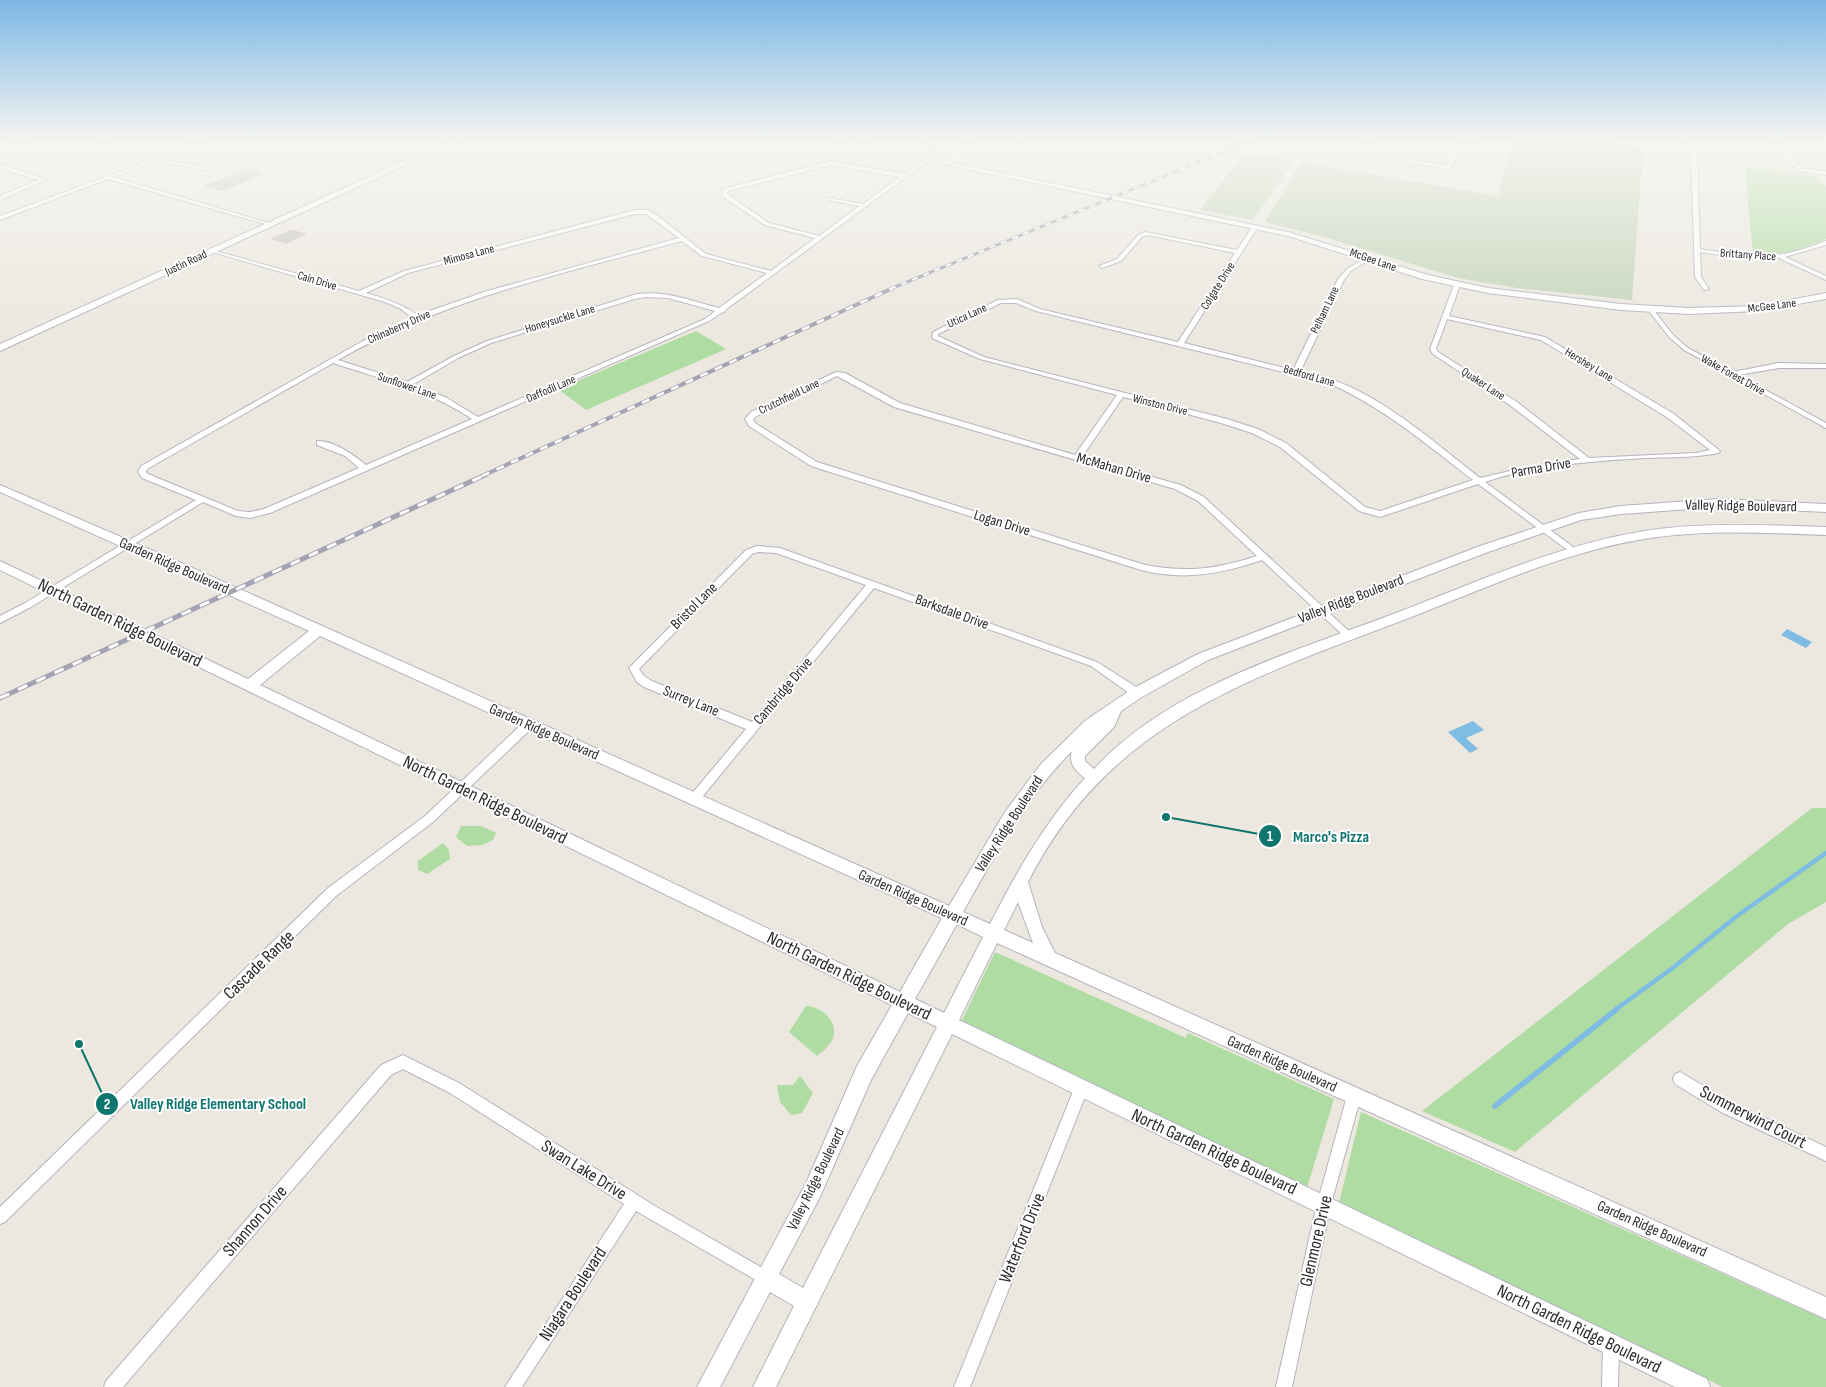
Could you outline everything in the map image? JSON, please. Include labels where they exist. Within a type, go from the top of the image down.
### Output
[{"type":"main road","name":"Justin Road","points":[[2,343],[143,274],[297,206]]},
{"type":"main road","name":"Justin Road","points":[[2,343],[154,278],[308,206]]},
{"type":"main road","name":"McGee Lane","points":[[1146,206],[1309,239],[1457,285],[1651,310],[1742,310],[1803,302],[1826,296]]},
{"type":"main road","points":[[143,274],[154,278]]},
{"type":"main road","name":"Garden Ridge Boulevard","points":[[0,488],[1826,1308]]},
{"type":"main road","name":"Valley Ridge Boulevard","points":[[708,1387],[813,1190],[864,1073],[902,1002],[1010,816],[1046,768],[1091,724],[1137,693],[1203,657],[1319,610],[1484,548],[1579,517],[1621,510],[1718,503],[1826,508]]},
{"type":"main road","name":"Valley Ridge Boulevard","points":[[764,1387],[1020,882],[1049,832],[1095,777],[1126,747],[1152,727],[1217,688],[1573,551],[1643,535],[1680,531],[1747,528],[1826,531]]},
{"type":"main road","name":"North Garden Ridge Boulevard","points":[[0,565],[1699,1387]]},
{"type":"main road","points":[[249,686],[319,630]]},
{"type":"main road","points":[[1095,777],[1079,766],[1078,754],[1109,723],[1116,707]]},
{"type":"main road","points":[[1020,882],[1034,928],[1049,959]]},
{"type":"main road","points":[[766,1278],[807,1302]]},
{"type":"street","points":[[0,218],[33,206]]},
{"type":"street","points":[[204,206],[270,224]]},
{"type":"street","points":[[740,206],[766,224],[820,238]]},
{"type":"street","name":"Daffodil Lane","points":[[142,472],[145,476],[200,500],[236,513],[256,514],[698,325],[722,311],[865,206]]},
{"type":"street","points":[[1696,206],[1698,277],[1706,289]]},
{"type":"street","name":"Mimosa Lane","points":[[360,294],[406,272],[630,213],[647,212],[681,239],[709,257],[773,273]]},
{"type":"street","name":"Colgate Drive","points":[[1180,344],[1255,227]]},
{"type":"street","points":[[1102,266],[1119,260],[1140,236],[1147,233],[1239,252]]},
{"type":"street","name":"Chinaberry Drive","points":[[142,472],[144,468],[332,361],[417,318],[489,292],[681,239]]},
{"type":"street","name":"Brittany Place","points":[[1697,250],[1742,257],[1781,258],[1826,243]]},
{"type":"street","name":"Cain Drive","points":[[214,251],[403,308],[417,318]]},
{"type":"street","name":"Pelham Lane","points":[[1296,372],[1341,279],[1349,270],[1368,258]]},
{"type":"street","points":[[1781,258],[1826,278]]},
{"type":"street","name":"Quaker Lane","points":[[1457,285],[1434,349],[1435,353],[1514,404],[1587,460]]},
{"type":"street","name":"Honeysuckle Lane","points":[[407,385],[456,356],[489,342],[637,296],[654,294],[722,311]]},
{"type":"street","name":"Bedford Lane","points":[[1000,301],[1017,301],[1038,310],[1296,372],[1330,381],[1360,394],[1385,410],[1573,551]]},
{"type":"street","name":"Utica Lane","points":[[935,332],[1000,301]]},
{"type":"street","name":"Wake Forest Drive","points":[[1651,310],[1680,345],[1826,426]]},
{"type":"street","name":"Hershey Lane","points":[[1446,317],[1537,335],[1671,416],[1716,451]]},
{"type":"street","name":"Winston Drive","points":[[935,332],[934,337],[939,340],[982,358],[1254,430],[1294,452],[1362,510],[1372,512]]},
{"type":"street","name":"Sunflower Lane","points":[[332,361],[407,385],[460,406],[478,420]]},
{"type":"street","points":[[1732,374],[1757,367],[1775,365],[1826,366]]},
{"type":"street","name":"Crutchfield Lane","points":[[752,424],[749,419],[754,414],[836,374]]},
{"type":"street","name":"McMahan Drive","points":[[836,374],[847,377],[898,405],[1178,486],[1190,492],[1349,636]]},
{"type":"street","points":[[1078,457],[1121,395]]},
{"type":"street","name":"Logan Drive","points":[[752,424],[814,464],[824,468],[1144,568],[1167,573],[1204,574],[1262,557]]},
{"type":"street","points":[[320,443],[348,454],[365,469]]},
{"type":"street","name":"Parma Drive","points":[[1372,512],[1380,514],[1392,511],[1479,481],[1527,469],[1587,460],[1696,455],[1716,451]]},
{"type":"street","points":[[0,620],[200,500]]},
{"type":"street","name":"Barksdale Drive","points":[[760,548],[777,550],[1094,664],[1137,693]]},
{"type":"street","name":"Bristol Lane","points":[[634,670],[646,655],[749,552],[760,548]]},
{"type":"street","name":"Cambridge Drive","points":[[694,799],[872,584]]},
{"type":"street","name":"Surrey Lane","points":[[634,670],[640,679],[648,684],[753,727]]},
{"type":"street","name":"Cascade Range","points":[[0,1217],[332,892],[429,818],[528,725]]},
{"type":"street","name":"Swan Lake Drive","points":[[403,1062],[419,1068],[634,1202],[766,1278]]},
{"type":"street","name":"Shannon Drive","points":[[112,1387],[386,1070],[403,1062]]},
{"type":"street","name":"Summerwind Court","points":[[1680,1079],[1726,1107],[1826,1154]]},
{"type":"street","name":"Waterford Drive","points":[[962,1387],[1082,1088]]},
{"type":"street","name":"Glenmore Drive","points":[[1284,1387],[1324,1204],[1354,1096]]},
{"type":"street","name":"Niagara Boulevard","points":[[513,1387],[634,1202]]},
{"type":"street","points":[[1610,1387],[1611,1344]]},
{"type":"green space","points":[[1203,206],[1263,206],[1253,220],[1200,210]]},
{"type":"green space","points":[[1275,206],[1639,206],[1632,300],[1517,288],[1458,278],[1331,239],[1265,222]]},
{"type":"green space","points":[[1749,206],[1826,206],[1826,239],[1790,253],[1753,255]]},
{"type":"green space","points":[[696,331],[726,349],[586,410],[558,389]]},
{"type":"green space","points":[[1812,808],[1826,808],[1826,902],[1788,924],[1515,1152],[1422,1111]]},
{"type":"green space","points":[[461,826],[481,826],[496,833],[493,840],[482,845],[467,846],[456,837]]},
{"type":"green space","points":[[443,843],[449,850],[450,859],[427,874],[418,870],[418,861]]},
{"type":"green space","points":[[995,952],[1186,1038],[1188,1033],[1334,1099],[1307,1188],[961,1022]]},
{"type":"green space","points":[[806,1006],[822,1012],[831,1020],[833,1026],[832,1041],[817,1056],[789,1032]]},
{"type":"green space","points":[[800,1076],[813,1093],[802,1113],[791,1115],[780,1102],[777,1085],[793,1085]]},
{"type":"green space","points":[[1361,1112],[1826,1320],[1826,1387],[1723,1387],[1339,1203]]},
{"type":"water","points":[[1787,629],[1812,642],[1806,648],[1781,635]]},
{"type":"water","points":[[1473,721],[1484,730],[1466,738],[1478,749],[1470,753],[1448,732]]},
{"type":"building","points":[[291,230],[306,234],[287,243],[271,239]]},
{"type":"waterway","points":[[1615,1010],[1674,967],[1737,916],[1826,853]]},
{"type":"waterway","points":[[1495,1106],[1617,1009]]},
{"type":"railway","points":[[890,289],[1093,206]]},
{"type":"railway","points":[[482,476],[893,288]]},
{"type":"railway","points":[[0,698],[485,475]]},
{"type":"place","name":"Marco's Pizza","points":[[1166,817]]},
{"type":"place","name":"Valley Ridge Elementary School","points":[[79,1044]]}]
